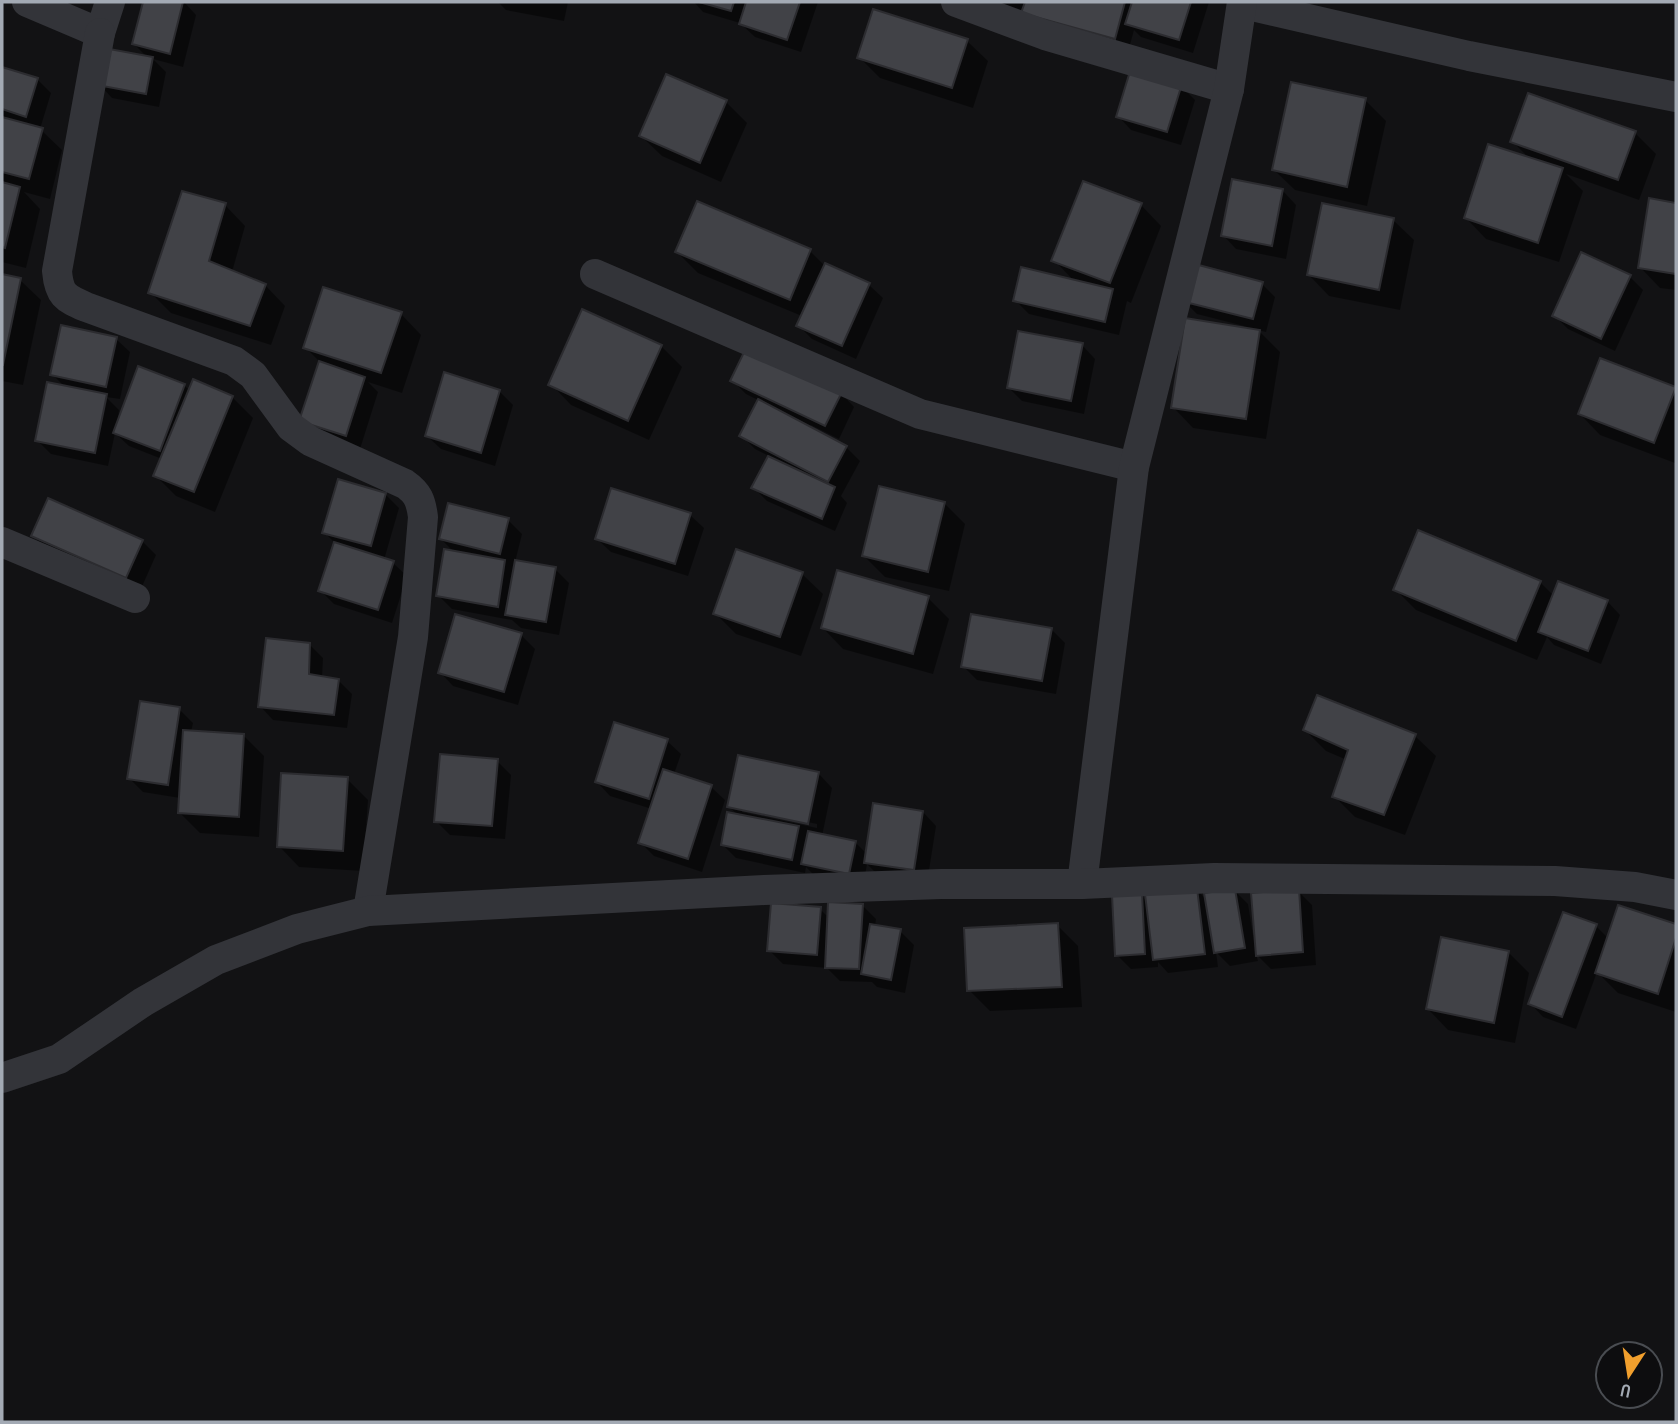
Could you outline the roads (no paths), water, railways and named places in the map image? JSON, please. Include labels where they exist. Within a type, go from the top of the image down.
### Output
[{"type":"street","points":[[27,2],[100,33]]},
{"type":"street","points":[[110,2],[100,33],[57,271],[59,289],[68,299],[86,307],[234,361],[253,374],[291,427],[310,441],[405,484],[421,500],[423,517],[413,637],[368,911]]},
{"type":"street","points":[[956,2],[1045,35],[1229,89]]},
{"type":"street","points":[[1082,884],[1134,467],[1229,89],[1242,3],[1469,56],[1676,97]]},
{"type":"street","points":[[596,274],[920,414],[1134,467]]},
{"type":"street","points":[[2,541],[135,598]]},
{"type":"street","points":[[2,1078],[59,1059],[143,1002],[216,960],[297,929],[368,911],[805,889],[941,884],[1082,884],[1214,878],[1555,881],[1635,887],[1676,895]]}]
